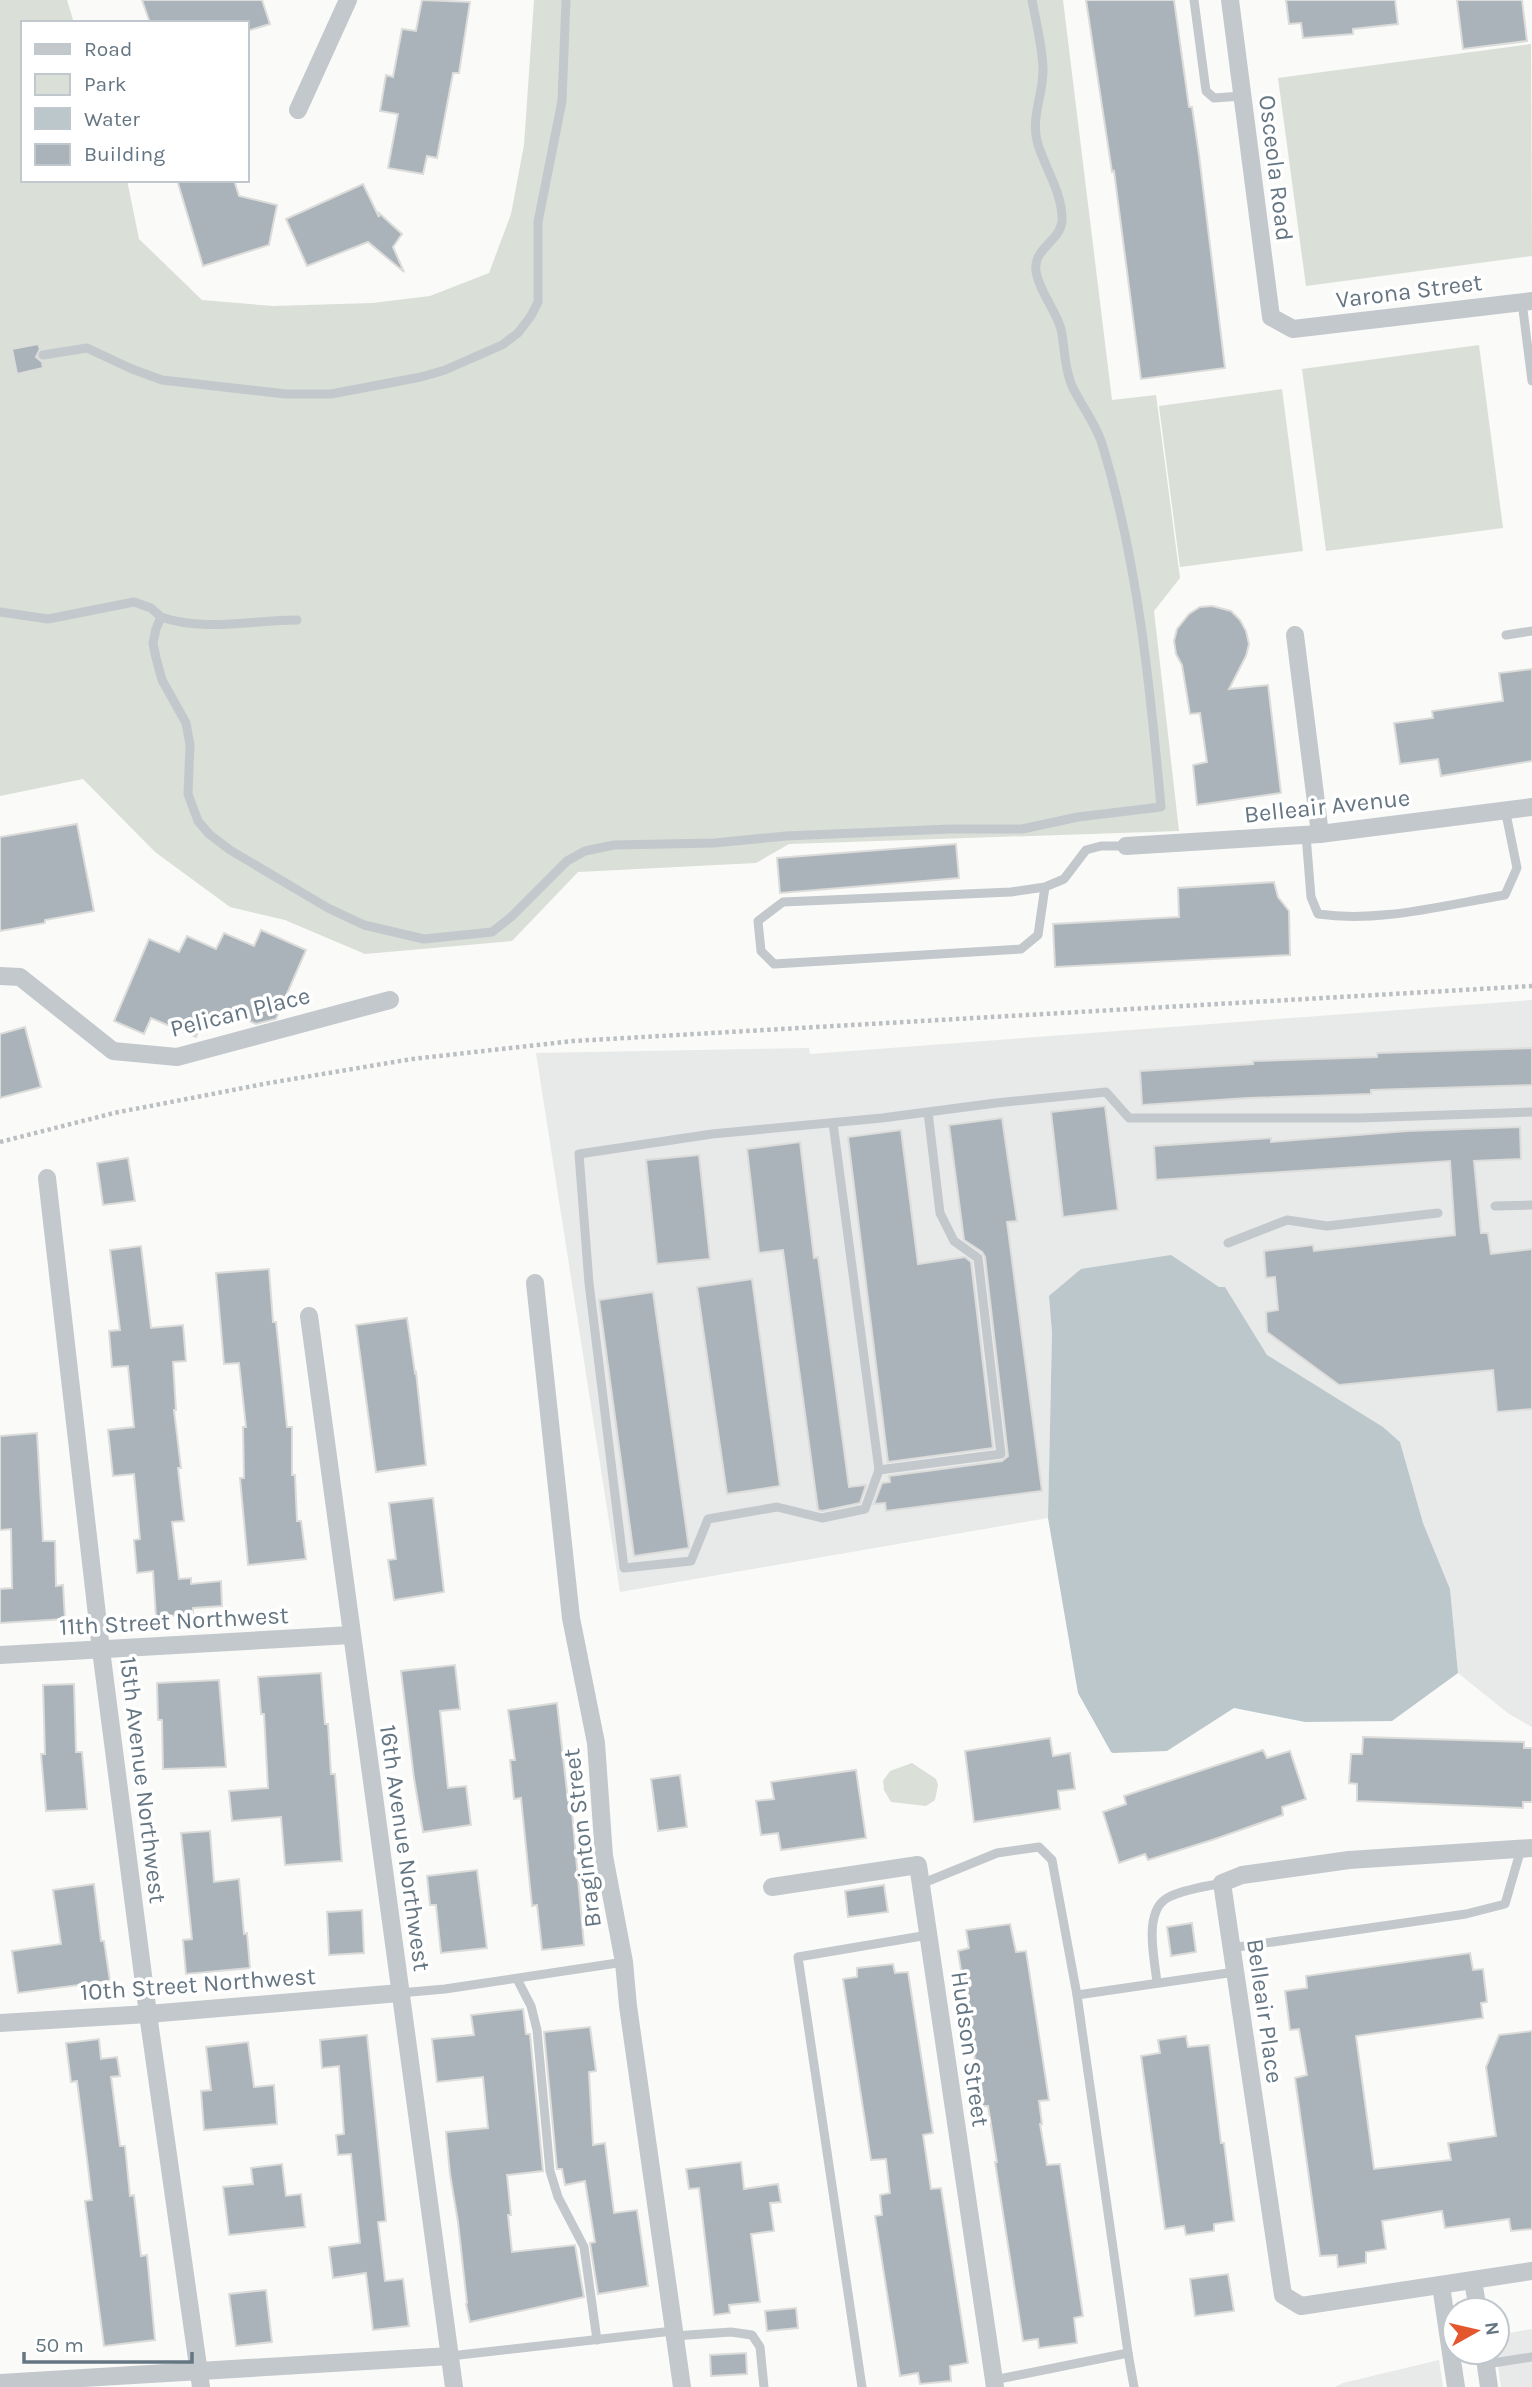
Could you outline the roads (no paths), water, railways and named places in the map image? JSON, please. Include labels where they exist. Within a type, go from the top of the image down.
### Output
[{"type":"street","points":[[298,110],[348,0]]},
{"type":"street","name":"Osceola Road","points":[[1230,0],[1271,317],[1293,329]]},
{"type":"street","name":"Varona Street","points":[[1293,329],[1527,301]]},
{"type":"street","points":[[1295,635],[1313,835]]},
{"type":"street","name":"Belleair Avenue","points":[[1126,846],[1313,835],[1532,807]]},
{"type":"street","name":"Pelican Place","points":[[0,976],[20,977],[114,1051],[177,1057],[390,1000]]},
{"type":"street","name":"15th Avenue Northwest","points":[[47,1178],[101,1650],[148,2014],[200,2378]]},
{"type":"street","name":"Braginton Street","points":[[535,1283],[571,1618],[596,1743],[604,1856],[624,1962],[681,2387]]},
{"type":"street","name":"16th Avenue Northwest","points":[[309,1316],[454,2387]]},
{"type":"street","name":"11th Street Northwest","points":[[0,1655],[351,1635]]},
{"type":"street","points":[[1222,1883],[1242,1875],[1349,1860],[1527,1848]]},
{"type":"street","points":[[772,1887],[918,1865],[921,1884]]},
{"type":"street","name":"Belleair Place","points":[[1222,1883],[1283,2295],[1301,2306],[1532,2271]]},
{"type":"street","name":"Hudson Street","points":[[921,1884],[994,2384]]},
{"type":"street","name":"10th Street Northwest","points":[[0,2022],[148,2014],[400,1993]]},
{"type":"street","points":[[1473,2281],[1476,2296]]},
{"type":"street","points":[[1441,2286],[1456,2387]]},
{"type":"street","points":[[0,2383],[200,2378],[450,2356]]},
{"type":"street","points":[[1486,2366],[1489,2387]]},
{"type":"lane","points":[[43,355],[87,348],[162,380],[286,394],[331,394],[421,377],[445,370],[502,345],[519,333],[538,302],[538,222],[562,101],[566,0]]},
{"type":"lane","points":[[161,617],[153,643],[163,680],[186,723],[190,745],[188,794],[198,821],[209,834],[230,850],[328,908],[364,925],[424,939],[492,932],[511,917],[567,861],[585,851],[614,845],[714,843],[786,836],[950,829],[1022,829],[1078,817],[1161,807],[1143,633],[1120,512],[1102,444],[1072,385],[1066,368],[1060,327],[1035,266],[1038,257],[1060,229],[1062,221],[1055,185],[1035,127],[1043,70],[1032,0]]},
{"type":"lane","points":[[1194,0],[1206,91],[1214,97],[1242,96]]},
{"type":"lane","points":[[1527,301],[1532,382]]},
{"type":"lane","points":[[0,612],[48,619],[134,602],[151,608],[161,617],[172,621],[209,625],[297,620]]},
{"type":"lane","points":[[1506,635],[1532,631]]},
{"type":"lane","points":[[1313,835],[1311,897],[1318,914],[1340,917],[1377,916],[1505,895],[1517,868],[1505,809]]},
{"type":"lane","points":[[1045,887],[1038,934],[1021,948],[774,964],[761,951],[758,921],[783,902],[1011,892],[1045,887],[1064,879],[1086,850],[1101,846],[1126,846]]},
{"type":"lane","points":[[832,1123],[879,1470],[865,1509],[822,1518],[777,1507],[708,1519],[691,1561],[624,1568],[589,1283],[579,1154],[712,1135],[1106,1092],[1129,1118],[1359,1118],[1532,1112]]},
{"type":"lane","points":[[879,1470],[1001,1454],[978,1258],[954,1241],[940,1213],[928,1112]]},
{"type":"lane","points":[[1496,1206],[1532,1205]]},
{"type":"lane","points":[[1228,1243],[1287,1220],[1327,1226],[1438,1213]]},
{"type":"lane","points":[[921,1884],[997,1853],[1039,1847],[1052,1860],[1077,1995],[1133,2387]]},
{"type":"lane","points":[[1231,1948],[1466,1914],[1505,1904],[1527,1848]]},
{"type":"lane","points":[[1157,1983],[1153,1944],[1153,1918],[1157,1906],[1167,1898],[1222,1883]]},
{"type":"lane","points":[[862,2387],[798,1957],[928,1935]]},
{"type":"lane","points":[[400,1993],[517,1979],[624,1962]]},
{"type":"lane","points":[[1077,1995],[1235,1972]]},
{"type":"lane","points":[[517,1979],[531,2007],[537,2030],[550,2171],[558,2197],[584,2247],[597,2340]]},
{"type":"lane","points":[[450,2356],[674,2333],[731,2332],[752,2335],[760,2347],[764,2387]]},
{"type":"lane","points":[[994,2384],[1128,2353]]},
{"type":"lane","points":[[1511,2357],[1532,2357]]},
{"type":"water","points":[[1171,1255],[1219,1287],[1225,1287],[1267,1355],[1383,1427],[1400,1442],[1423,1523],[1450,1589],[1458,1673],[1392,1721],[1305,1722],[1234,1708],[1167,1751],[1113,1753],[1078,1693],[1048,1518],[1052,1333],[1049,1296],[1081,1269]]}]
